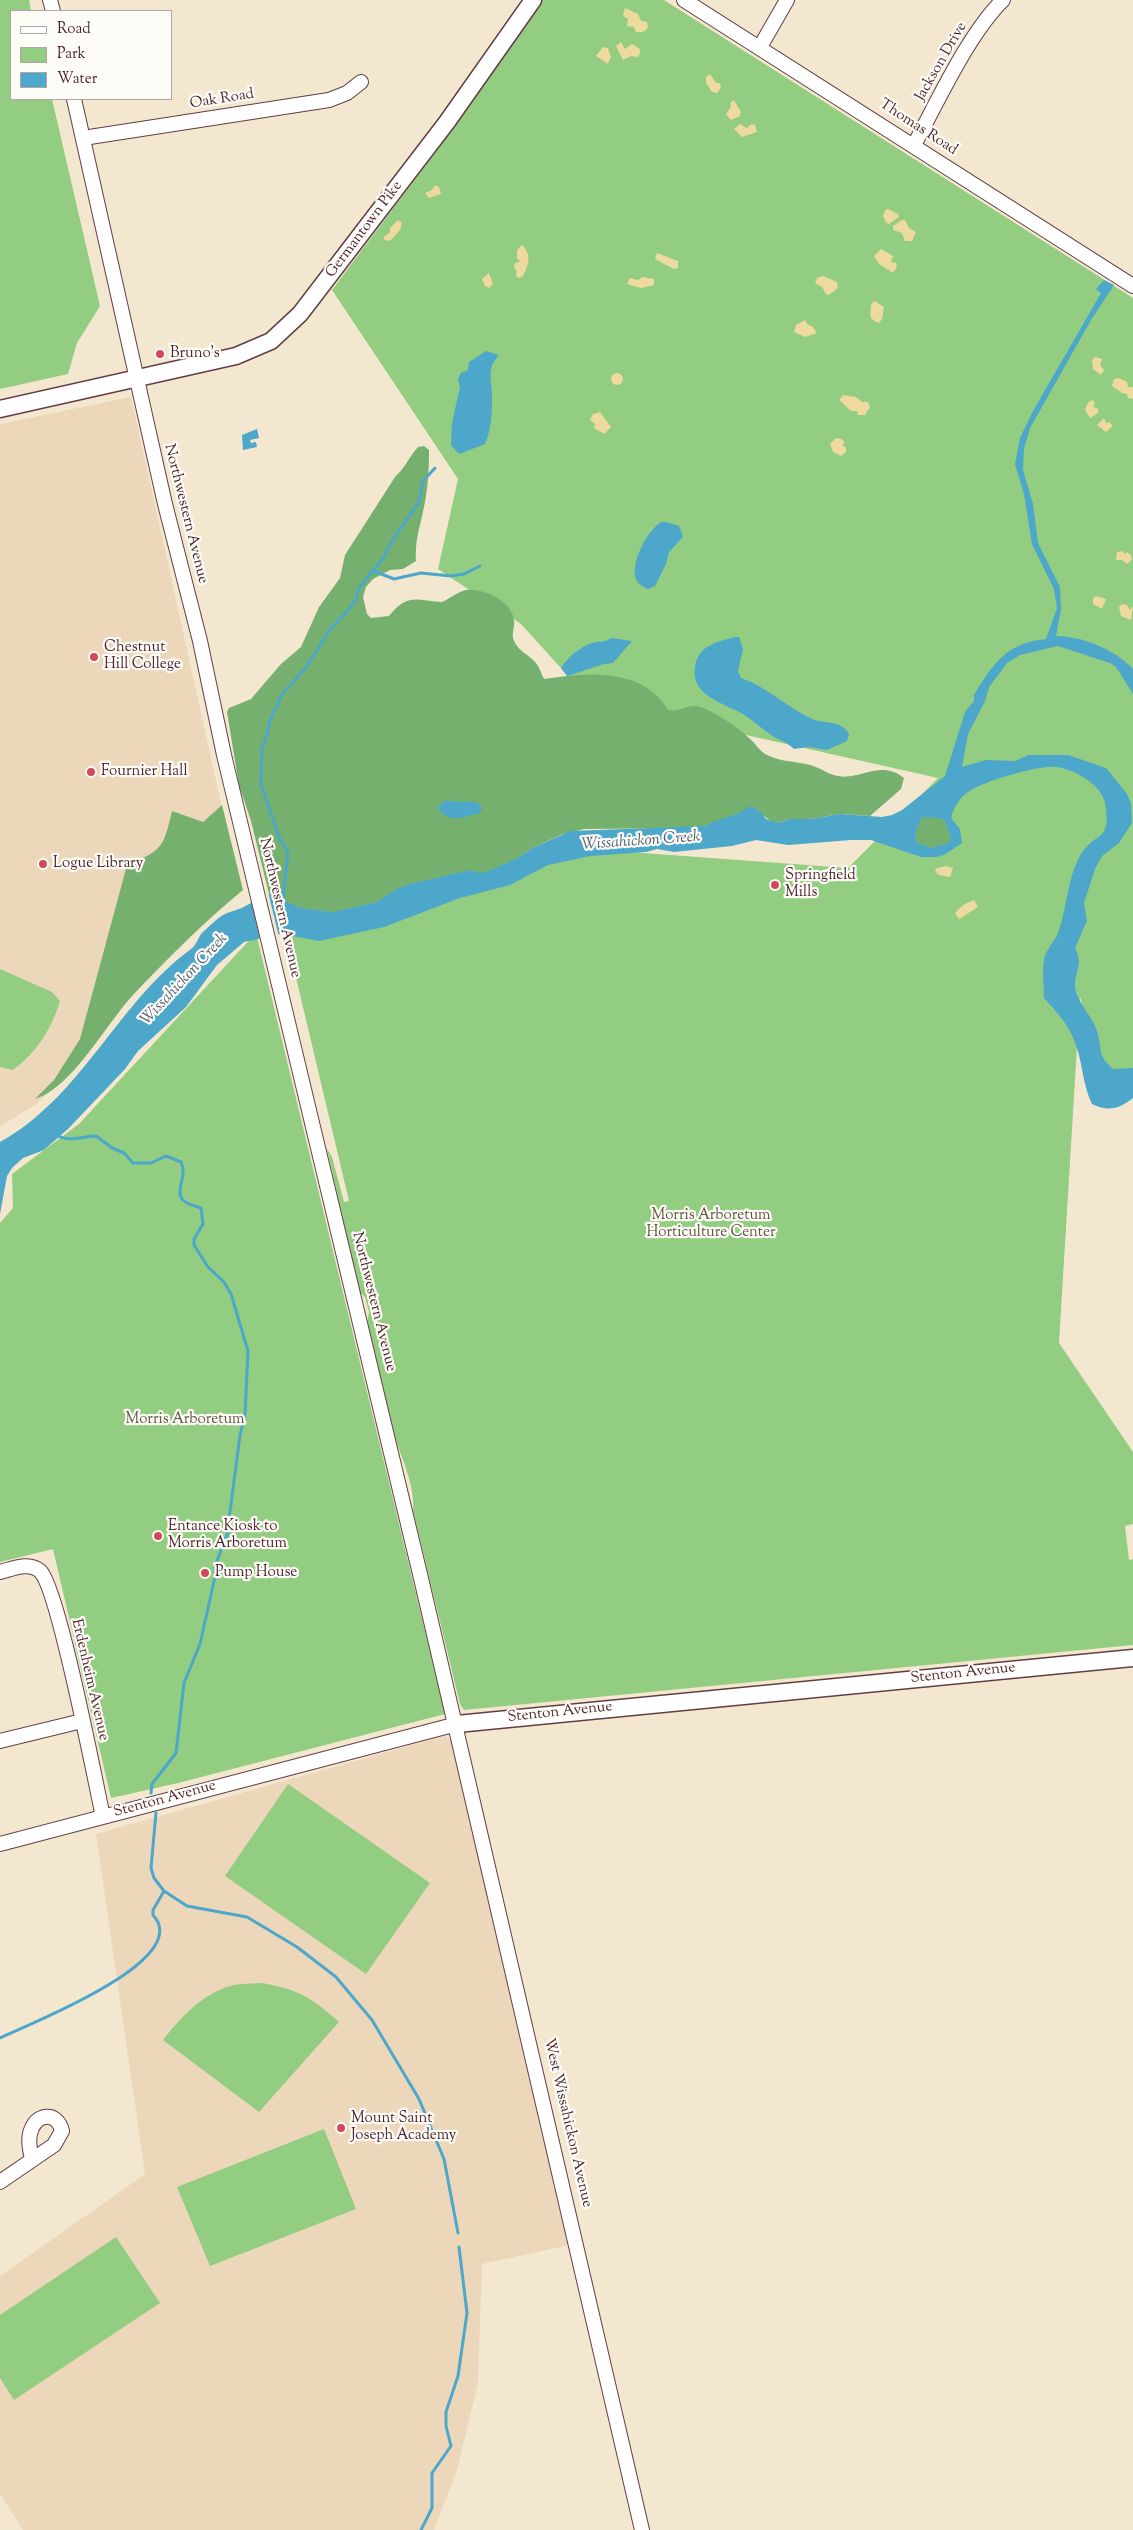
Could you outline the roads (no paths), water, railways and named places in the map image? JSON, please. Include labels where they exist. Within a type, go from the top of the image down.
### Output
[{"type":"main road","name":"Germantown Pike","points":[[0,409],[245,353],[271,341],[287,329],[321,288],[424,153],[533,0]]},
{"type":"main road","name":"Stenton Avenue","points":[[457,1724],[1133,1658]]},
{"type":"street","name":"Thomas Road","points":[[684,0],[914,144],[1133,286]]},
{"type":"street","points":[[760,47],[787,0]]},
{"type":"street","name":"Jackson Drive","points":[[914,144],[974,37],[992,10],[1003,0]]},
{"type":"street","name":"Oak Road","points":[[83,138],[329,100],[347,93],[361,82]]},
{"type":"street","name":"Northwestern Avenue","points":[[74,100],[137,379],[256,884],[457,1724]]},
{"type":"street","name":"Erdenheim Avenue","points":[[0,1572],[25,1566],[35,1567],[40,1571],[51,1589],[103,1816]]},
{"type":"street","points":[[0,1742],[82,1721]]},
{"type":"street","name":"Stenton Avenue","points":[[0,1844],[457,1724]]},
{"type":"street","name":"West Wissahickon Avenue","points":[[457,1724],[642,2530]]},
{"type":"street","points":[[0,2182],[32,2160]]},
{"type":"water","name":"Wissahickon Creek","points":[[1104,280],[1114,285],[1091,320],[1030,428],[1024,449],[1023,470],[1033,504],[1038,543],[1060,587],[1061,609],[1056,636],[1077,638],[1098,645],[1126,662],[1133,669],[1133,694],[1116,667],[1110,663],[1058,646],[1020,655],[1007,663],[989,687],[985,701],[968,734],[962,767],[986,760],[1015,761],[1029,755],[1068,755],[1106,768],[1127,794],[1131,803],[1132,823],[1119,843],[1102,856],[1095,869],[1084,903],[1087,921],[1075,948],[1079,963],[1075,986],[1078,997],[1095,1026],[1104,1059],[1113,1069],[1133,1068],[1133,1098],[1123,1105],[1109,1109],[1092,1104],[1086,1089],[1077,1048],[1071,1034],[1061,1018],[1044,998],[1043,969],[1045,957],[1058,933],[1072,874],[1080,856],[1104,831],[1107,816],[1103,796],[1087,779],[1072,771],[1058,767],[1038,768],[995,780],[964,795],[956,805],[951,818],[960,829],[962,843],[944,855],[936,857],[921,857],[871,840],[788,845],[756,840],[732,846],[674,852],[657,849],[646,852],[590,856],[548,865],[510,885],[460,898],[384,927],[319,941],[281,934],[244,942],[217,965],[186,1007],[138,1051],[125,1069],[69,1128],[44,1150],[23,1158],[12,1168],[7,1176],[0,1214],[0,1142],[29,1123],[54,1100],[77,1075],[141,996],[165,971],[193,947],[204,931],[224,914],[242,908],[269,894],[301,908],[333,912],[377,902],[396,889],[410,884],[470,870],[481,873],[488,871],[518,858],[532,848],[571,831],[705,826],[739,813],[750,806],[760,811],[766,819],[778,823],[790,819],[811,819],[840,814],[882,817],[902,810],[945,776],[965,712],[974,701],[974,695],[988,674],[1002,657],[1011,650],[1032,641],[1046,639],[1057,608],[1054,589],[1032,544],[1024,494],[1015,464],[1020,438],[1033,411],[1101,293],[1096,289]],"holes":[[[923,817],[939,818],[945,821],[951,839],[949,843],[930,848],[916,842],[917,829]]]},
{"type":"water","points":[[486,351],[499,355],[491,371],[492,410],[489,433],[485,444],[459,454],[451,445],[452,423],[460,387],[458,379],[461,373],[468,370],[469,362]]},
{"type":"water","points":[[257,429],[259,438],[250,440],[251,443],[256,442],[257,447],[243,450],[242,435]]},
{"type":"water","points":[[661,522],[679,526],[683,537],[669,552],[666,564],[655,586],[648,589],[637,581],[635,565],[645,540],[650,532]]},
{"type":"water","points":[[739,637],[743,649],[738,671],[741,678],[760,687],[812,719],[843,727],[849,735],[847,741],[827,750],[809,747],[794,749],[743,714],[718,702],[703,691],[695,677],[695,667],[700,654],[709,646]]},
{"type":"water","points":[[611,638],[632,641],[613,663],[567,676],[561,668],[571,656],[583,647]]},
{"type":"water","points":[[444,801],[476,802],[483,808],[479,813],[462,818],[451,818],[442,813],[438,807]]},
{"type":"waterway","points":[[283,901],[288,852],[279,837],[261,784],[262,749],[269,723],[282,694],[306,668],[329,631],[356,599],[359,588],[384,557],[393,539],[419,502],[423,481],[435,468]]},
{"type":"waterway","points":[[374,571],[394,579],[421,573],[451,576],[464,574],[480,566]]},
{"type":"waterway","points":[[57,1135],[66,1139],[96,1136],[112,1148],[124,1153],[133,1163],[151,1163],[166,1156],[181,1162],[183,1168],[180,1188],[181,1196],[187,1203],[201,1208],[203,1224],[194,1239],[194,1245],[208,1267],[224,1282],[231,1294],[248,1351],[245,1415],[240,1435],[227,1535],[215,1566],[215,1577],[200,1644],[184,1683],[176,1753],[152,1784],[151,1793]]},
{"type":"waterway","points":[[156,1813],[151,1868],[154,1878],[164,1891],[187,1906],[247,1917],[297,1947],[336,1977],[372,2020],[419,2099],[444,2159],[458,2233]]},
{"type":"waterway","points":[[0,2038],[72,2005],[131,1970],[151,1951],[160,1933],[153,1910],[164,1891]]},
{"type":"waterway","points":[[421,2530],[432,2508],[432,2473],[451,2446],[446,2426],[446,2412],[458,2376],[467,2313],[459,2247]]},
{"type":"place","name":"Bruno's","points":[[160,354]]},
{"type":"place","name":"Chestnut Hill College","points":[[94,657]]},
{"type":"place","name":"Fournier Hall","points":[[91,772]]},
{"type":"place","name":"Logue Library","points":[[43,864]]},
{"type":"place","name":"Springfield Mills","points":[[775,885]]},
{"type":"place","name":"Entance Kiosk to Morris Arboretum","points":[[158,1536]]},
{"type":"place","name":"Pump House","points":[[205,1573]]},
{"type":"place","name":"Mount Saint Joseph Academy","points":[[341,2128]]},
{"type":"park label","name":"Morris Arboretum Horticulture Center","points":[[711,1224]]},
{"type":"park label","name":"Morris Arboretum","points":[[185,1420]]}]
